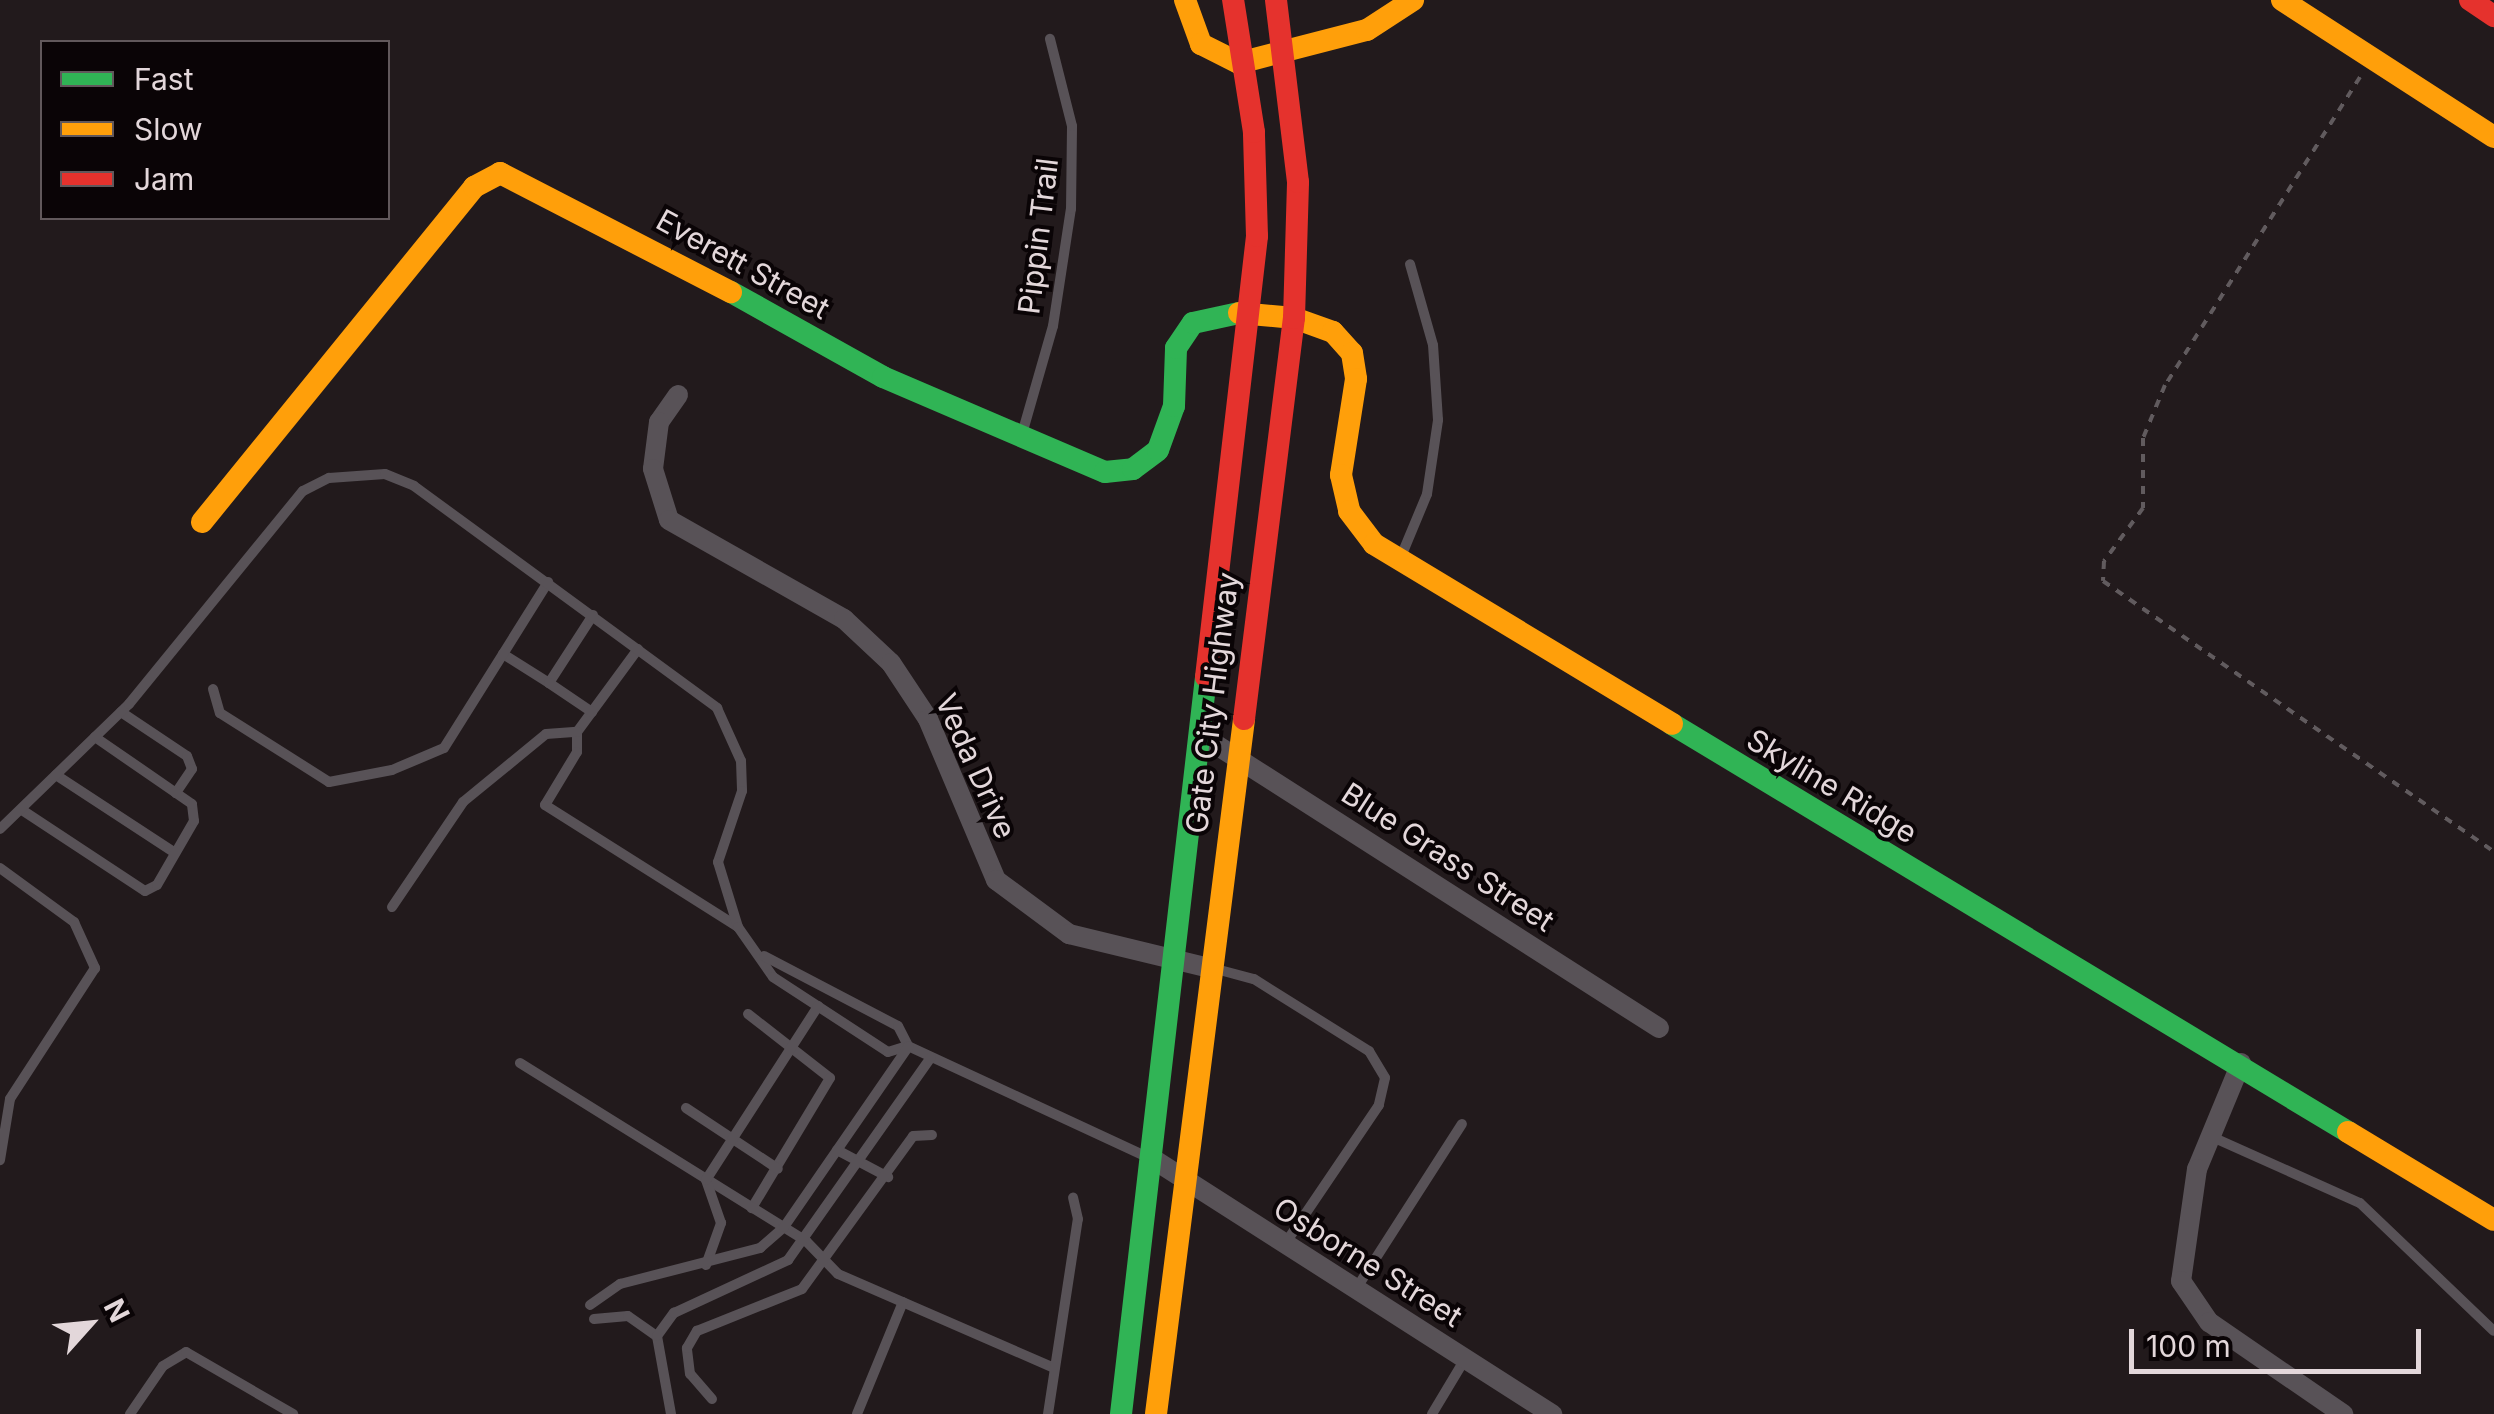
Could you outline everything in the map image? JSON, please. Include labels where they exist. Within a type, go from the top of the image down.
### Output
[{"type":"main road","points":[[1185,0],[1200,44],[1225,61],[1246,62],[1367,30],[1414,0]]},
{"type":"main road","name":"Gate City Highway","points":[[1121,1414],[1204,738],[1251,312],[1258,197],[1246,62],[1232,0]]},
{"type":"main road","name":"Gate City Highway","points":[[1156,1414],[1294,318],[1298,182],[1286,54],[1276,0]]},
{"type":"main road","points":[[2282,0],[2494,138]]},
{"type":"main road","points":[[2470,0],[2494,16]]},
{"type":"main road","name":"Everett Street","points":[[202,522],[474,187],[500,173],[591,214],[883,378],[1098,471],[1133,469],[1166,437],[1183,334],[1209,313],[1251,312],[1294,318]]},
{"type":"main road","name":"Skyline Ridge","points":[[1294,318],[1332,332],[1352,353],[1343,492],[1360,529],[1400,560],[2241,1063],[2494,1220]]},
{"type":"street","name":"Veda Drive","points":[[678,394],[660,422],[653,468],[670,520],[844,619],[891,663],[928,719],[977,846],[1017,902],[1069,934],[1210,968]]},
{"type":"street","name":"Blue Grass Street","points":[[1204,738],[1658,1028]]},
{"type":"street","points":[[2241,1063],[2209,1136],[2180,1264],[2186,1297],[2209,1322],[2343,1414]]},
{"type":"street","name":"Osborne Street","points":[[1153,1159],[1552,1414]]},
{"type":"lane","name":"Pippin Trail","points":[[1021,437],[1053,326],[1071,208],[1072,126],[1050,39]]},
{"type":"lane","points":[[1400,560],[1427,494],[1438,420],[1433,346],[1410,264]]},
{"type":"lane","points":[[0,830],[120,712],[303,491],[329,478],[385,474],[414,486],[717,708],[731,732],[742,791],[718,862],[738,927]]},
{"type":"lane","points":[[213,689],[220,713],[329,782],[350,783],[444,748],[548,582]]},
{"type":"lane","points":[[549,684],[593,616]]},
{"type":"lane","points":[[638,649],[577,732],[577,752],[544,805],[738,927],[763,956],[773,977],[888,1052],[908,1046]]},
{"type":"lane","points":[[503,654],[592,712]]},
{"type":"lane","points":[[120,712],[187,756],[192,768],[176,792]]},
{"type":"lane","points":[[392,907],[464,802],[546,734],[577,732]]},
{"type":"lane","points":[[22,810],[146,891],[176,854],[194,821],[192,804],[95,738]]},
{"type":"lane","points":[[56,775],[176,854]]},
{"type":"lane","points":[[0,868],[74,922],[94,968],[10,1099],[0,1160]]},
{"type":"lane","points":[[763,956],[898,1026],[908,1046],[1153,1159]]},
{"type":"lane","points":[[1210,968],[1266,985],[1370,1051],[1385,1078],[1379,1105],[1284,1246]]},
{"type":"lane","points":[[706,1180],[818,1006]]},
{"type":"lane","points":[[748,1014],[822,1066],[829,1091],[752,1208]]},
{"type":"lane","points":[[590,1304],[620,1284],[706,1265],[760,1248],[784,1227],[908,1046]]},
{"type":"lane","points":[[657,1336],[690,1301],[765,1276],[806,1241],[931,1057]]},
{"type":"lane","points":[[520,1063],[806,1241],[838,1274],[1054,1368]]},
{"type":"lane","points":[[686,1108],[778,1168]]},
{"type":"lane","points":[[1355,1290],[1462,1124]]},
{"type":"lane","points":[[712,1399],[690,1374],[687,1348],[697,1331],[773,1304],[828,1261],[913,1136],[932,1135]]},
{"type":"lane","points":[[2209,1136],[2360,1203],[2494,1331]]},
{"type":"lane","points":[[837,1150],[858,1165],[888,1177]]},
{"type":"lane","points":[[706,1180],[721,1223],[706,1265]]},
{"type":"lane","points":[[1048,1414],[1078,1220],[1073,1198]]},
{"type":"lane","points":[[857,1414],[904,1302]]},
{"type":"lane","points":[[594,1319],[628,1316],[657,1336],[668,1411]]},
{"type":"lane","points":[[130,1414],[162,1366],[186,1352],[293,1414]]},
{"type":"lane","points":[[1432,1414],[1464,1359]]},
{"type":"path","points":[[2370,60],[2164,385],[2143,438],[2143,508],[2102,571],[2109,590],[2494,852]]},
{"type":"traffic: fast","points":[[731,292],[883,377],[1105,472],[1133,469],[1158,450],[1174,406],[1176,348],[1193,323],[1239,313]]},
{"type":"traffic: fast","points":[[1121,1414],[1206,677]]},
{"type":"traffic: fast","points":[[1672,724],[2348,1132]]},
{"type":"traffic: slow","points":[[1185,0],[1201,44],[1239,63],[1367,30],[1413,0]]},
{"type":"traffic: slow","points":[[2282,0],[2494,137]]},
{"type":"traffic: slow","points":[[202,522],[474,187],[500,173],[731,292]]},
{"type":"traffic: slow","points":[[1239,313],[1294,318],[1333,332],[1352,353],[1356,379],[1341,475],[1349,511],[1374,544],[1672,724]]},
{"type":"traffic: slow","points":[[1156,1414],[1244,719]]},
{"type":"traffic: slow","points":[[2348,1132],[2494,1220]]},
{"type":"traffic: jam","points":[[1206,677],[1257,236],[1254,132],[1233,0]]},
{"type":"traffic: jam","points":[[1244,719],[1294,318],[1298,182],[1276,0]]},
{"type":"traffic: jam","points":[[2470,0],[2494,16]]}]
